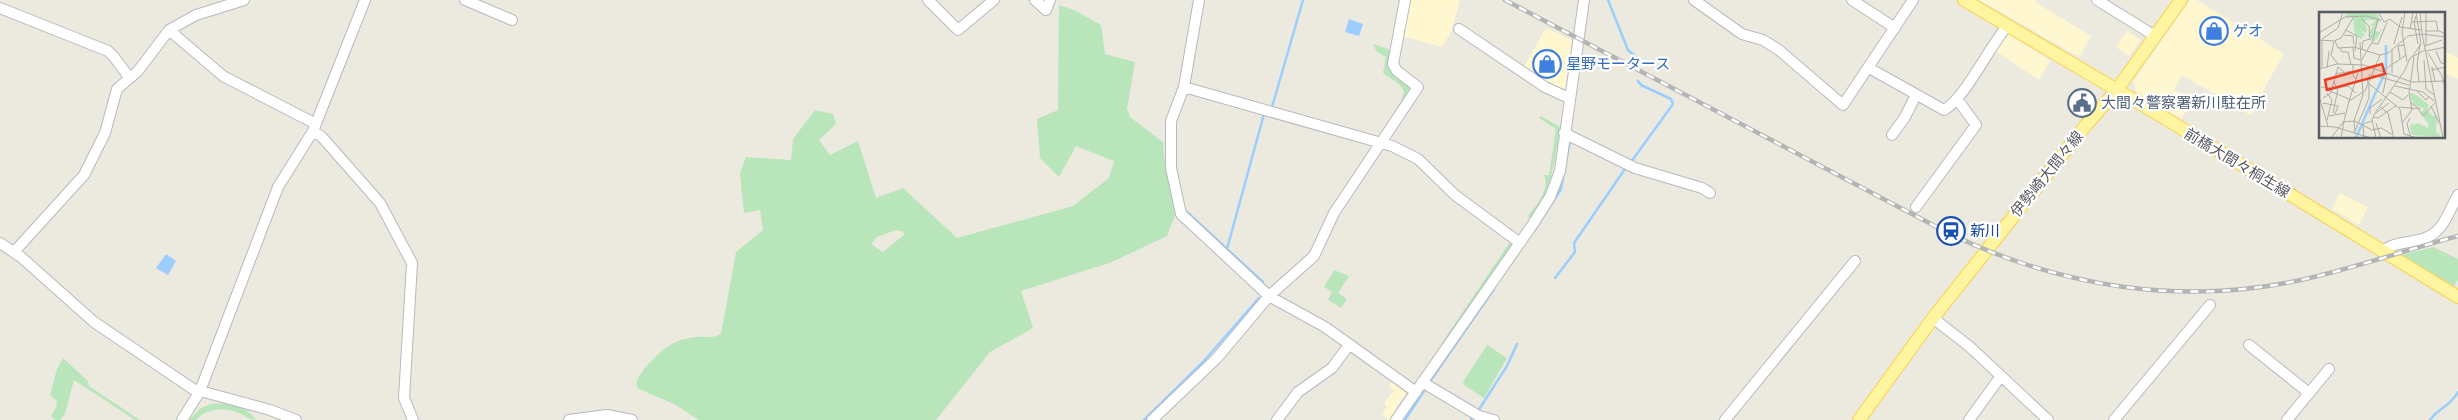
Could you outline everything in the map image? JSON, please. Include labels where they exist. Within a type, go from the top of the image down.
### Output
[{"type":"main road","name":"前橋大間々桐生線","points":[[1964,0],[2008,24],[2116,91],[2213,147],[2458,297]]},
{"type":"main road","name":"伊勢崎大間々線","points":[[1859,420],[1933,318],[2084,128],[2116,91],[2181,0]]},
{"type":"street","points":[[14,252],[84,175],[105,133],[114,95],[129,77],[138,71],[169,30],[196,15],[244,0]]},
{"type":"street","points":[[182,420],[200,391],[278,187],[315,127],[365,0]]},
{"type":"street","points":[[465,0],[512,20]]},
{"type":"street","points":[[928,0],[958,30],[994,0]]},
{"type":"street","points":[[1036,0],[1046,10],[1050,0]]},
{"type":"street","points":[[1199,0],[1184,87],[1173,112],[1170,131],[1174,187],[1181,214],[1269,296],[1315,321],[1416,392]]},
{"type":"street","points":[[1152,420],[1217,358],[1269,296],[1314,256],[1334,213],[1418,87],[1397,71],[1394,64],[1406,0]]},
{"type":"street","points":[[1396,420],[1520,243],[1554,190],[1560,171],[1584,0]]},
{"type":"street","points":[[1694,0],[1742,34],[1763,40],[1779,50],[1843,105],[1913,0]]},
{"type":"street","points":[[1852,0],[1895,28]]},
{"type":"street","points":[[2097,0],[2155,36]]},
{"type":"street","points":[[0,8],[108,51],[129,77]]},
{"type":"street","points":[[1869,68],[1941,110],[1947,108],[1957,99],[2008,24]]},
{"type":"street","points":[[1459,29],[1545,87],[1569,98]]},
{"type":"street","points":[[169,30],[222,76],[315,127],[380,203],[412,263],[404,398],[413,420]]},
{"type":"street","points":[[1184,87],[1382,142],[1418,160],[1455,195],[1520,243]]},
{"type":"street","points":[[1892,134],[1905,116],[1916,95]]},
{"type":"street","points":[[1916,206],[1976,125],[1957,99]]},
{"type":"street","points":[[1564,133],[1635,168],[1702,188],[1710,193]]},
{"type":"street","points":[[2382,252],[2390,247],[2433,235],[2440,227],[2458,195]]},
{"type":"street","points":[[1,246],[14,252],[94,322],[200,391],[270,410],[296,420]]},
{"type":"street","points":[[1726,420],[1855,260]]},
{"type":"street","points":[[2114,420],[2210,305]]},
{"type":"street","points":[[1933,318],[1970,347],[2048,420]]},
{"type":"street","points":[[1277,420],[1298,392],[1332,368],[1349,345]]},
{"type":"street","points":[[2249,345],[2309,393]]},
{"type":"street","points":[[2287,420],[2329,369]]},
{"type":"street","points":[[1969,420],[2001,376]]},
{"type":"street","points":[[1422,382],[1478,416],[1494,420]]},
{"type":"street","points":[[569,420],[606,414],[632,420]]},
{"type":"shaded area","points":[[1410,0],[1460,0],[1452,30],[1442,47],[1402,36]]},
{"type":"shaded area","points":[[1979,0],[2036,0],[2035,2],[2091,36],[2079,57]]},
{"type":"shaded area","points":[[2190,0],[2197,0],[2284,54],[2265,87],[2257,108],[2250,115],[2182,75],[2174,90],[2193,101],[2181,119],[2136,92],[2134,80]]},
{"type":"shaded area","name":"星野モータース","points":[[1546,28],[1573,41],[1565,93],[1523,68]]},
{"type":"shaded area","points":[[2006,31],[2050,61],[2039,80],[1994,50]]},
{"type":"shaded area","points":[[2127,31],[2140,40],[2129,56],[2116,47]]},
{"type":"shaded area","points":[[2446,52],[2458,58],[2458,79],[2446,74]]},
{"type":"shaded area","points":[[2340,193],[2368,207],[2359,225],[2332,209]]},
{"type":"shaded area","points":[[1393,380],[1405,389],[1406,393],[1395,409],[1398,412],[1392,420],[1389,420],[1382,414],[1387,407],[1384,403],[1394,390],[1389,386]]},
{"type":"green space","points":[[1059,5],[1076,11],[1101,25],[1105,54],[1135,62],[1127,109],[1130,117],[1163,142],[1165,164],[1175,215],[1167,236],[1112,262],[1021,291],[1033,328],[990,352],[936,420],[699,420],[676,405],[637,388],[638,379],[642,372],[667,347],[687,338],[711,337],[721,334],[736,252],[763,230],[760,210],[744,213],[740,173],[746,157],[791,160],[793,139],[815,110],[833,114],[836,124],[819,140],[830,155],[858,141],[876,198],[903,188],[957,238],[1073,206],[1109,178],[1114,161],[1076,146],[1059,177],[1040,158],[1037,119],[1058,110]],"holes":[[[896,230],[905,234],[883,252],[871,244],[877,237]]]},
{"type":"green space","points":[[1373,44],[1391,50],[1410,87],[1410,91],[1380,137],[1377,137],[1381,135],[1401,101],[1404,91],[1399,84],[1383,73],[1386,57],[1376,51]]},
{"type":"green space","points":[[1541,116],[1560,127],[1552,175],[1531,219],[1528,216],[1539,202],[1544,191],[1544,175],[1549,175],[1556,129],[1539,118]]},
{"type":"green space","points":[[1510,242],[1512,247],[1443,345],[1441,344]]},
{"type":"green space","points":[[2433,247],[2458,259],[2458,280],[2454,286],[2402,255]]},
{"type":"green space","points":[[1334,270],[1349,276],[1338,293],[1347,299],[1341,308],[1328,300],[1332,292],[1324,287]]},
{"type":"green space","points":[[1487,345],[1507,358],[1484,398],[1464,385],[1463,382]]},
{"type":"green space","points":[[63,358],[88,381],[89,386],[140,420],[135,420],[74,380],[65,414],[60,420],[55,420],[51,416],[56,408],[57,401],[50,395],[57,369]]},
{"type":"green space","points":[[211,404],[224,404],[242,408],[256,420],[223,409],[206,413],[196,420],[189,420],[201,408]]},
{"type":"water","points":[[1349,19],[1363,24],[1359,36],[1345,32]]},
{"type":"water","points":[[166,254],[176,261],[168,275],[156,268]]},
{"type":"waterway","points":[[1272,107],[1303,0]]},
{"type":"waterway","points":[[1608,0],[1628,50],[1643,63]]},
{"type":"waterway","points":[[1631,162],[1673,104],[1671,99],[1641,85],[1638,81]]},
{"type":"waterway","points":[[1263,282],[1227,249],[1264,114]]},
{"type":"waterway","points":[[1536,228],[1561,189],[1570,140]]},
{"type":"waterway","points":[[1555,278],[1575,252],[1574,243],[1625,169]]},
{"type":"waterway","points":[[1187,212],[1227,249]]},
{"type":"waterway","points":[[1429,383],[1494,289]]},
{"type":"waterway","points":[[1144,420],[1203,362],[1259,298]]},
{"type":"waterway","points":[[1478,411],[1507,366],[1517,344]]},
{"type":"waterway","points":[[1405,420],[1426,388]]},
{"type":"waterway","points":[[2430,420],[2458,392]]},
{"type":"railway","points":[[1505,0],[1952,235],[2036,268],[2079,279],[2123,287],[2167,291],[2256,288],[2321,275],[2458,236]]},
{"type":"place","name":"ゲオ","points":[[2214,31]]},
{"type":"place","name":"星野モータース","points":[[1547,64]]},
{"type":"place","name":"大間々警察署新川駐在所","points":[[2082,103]]},
{"type":"place","name":"新川","points":[[1951,231]]}]
